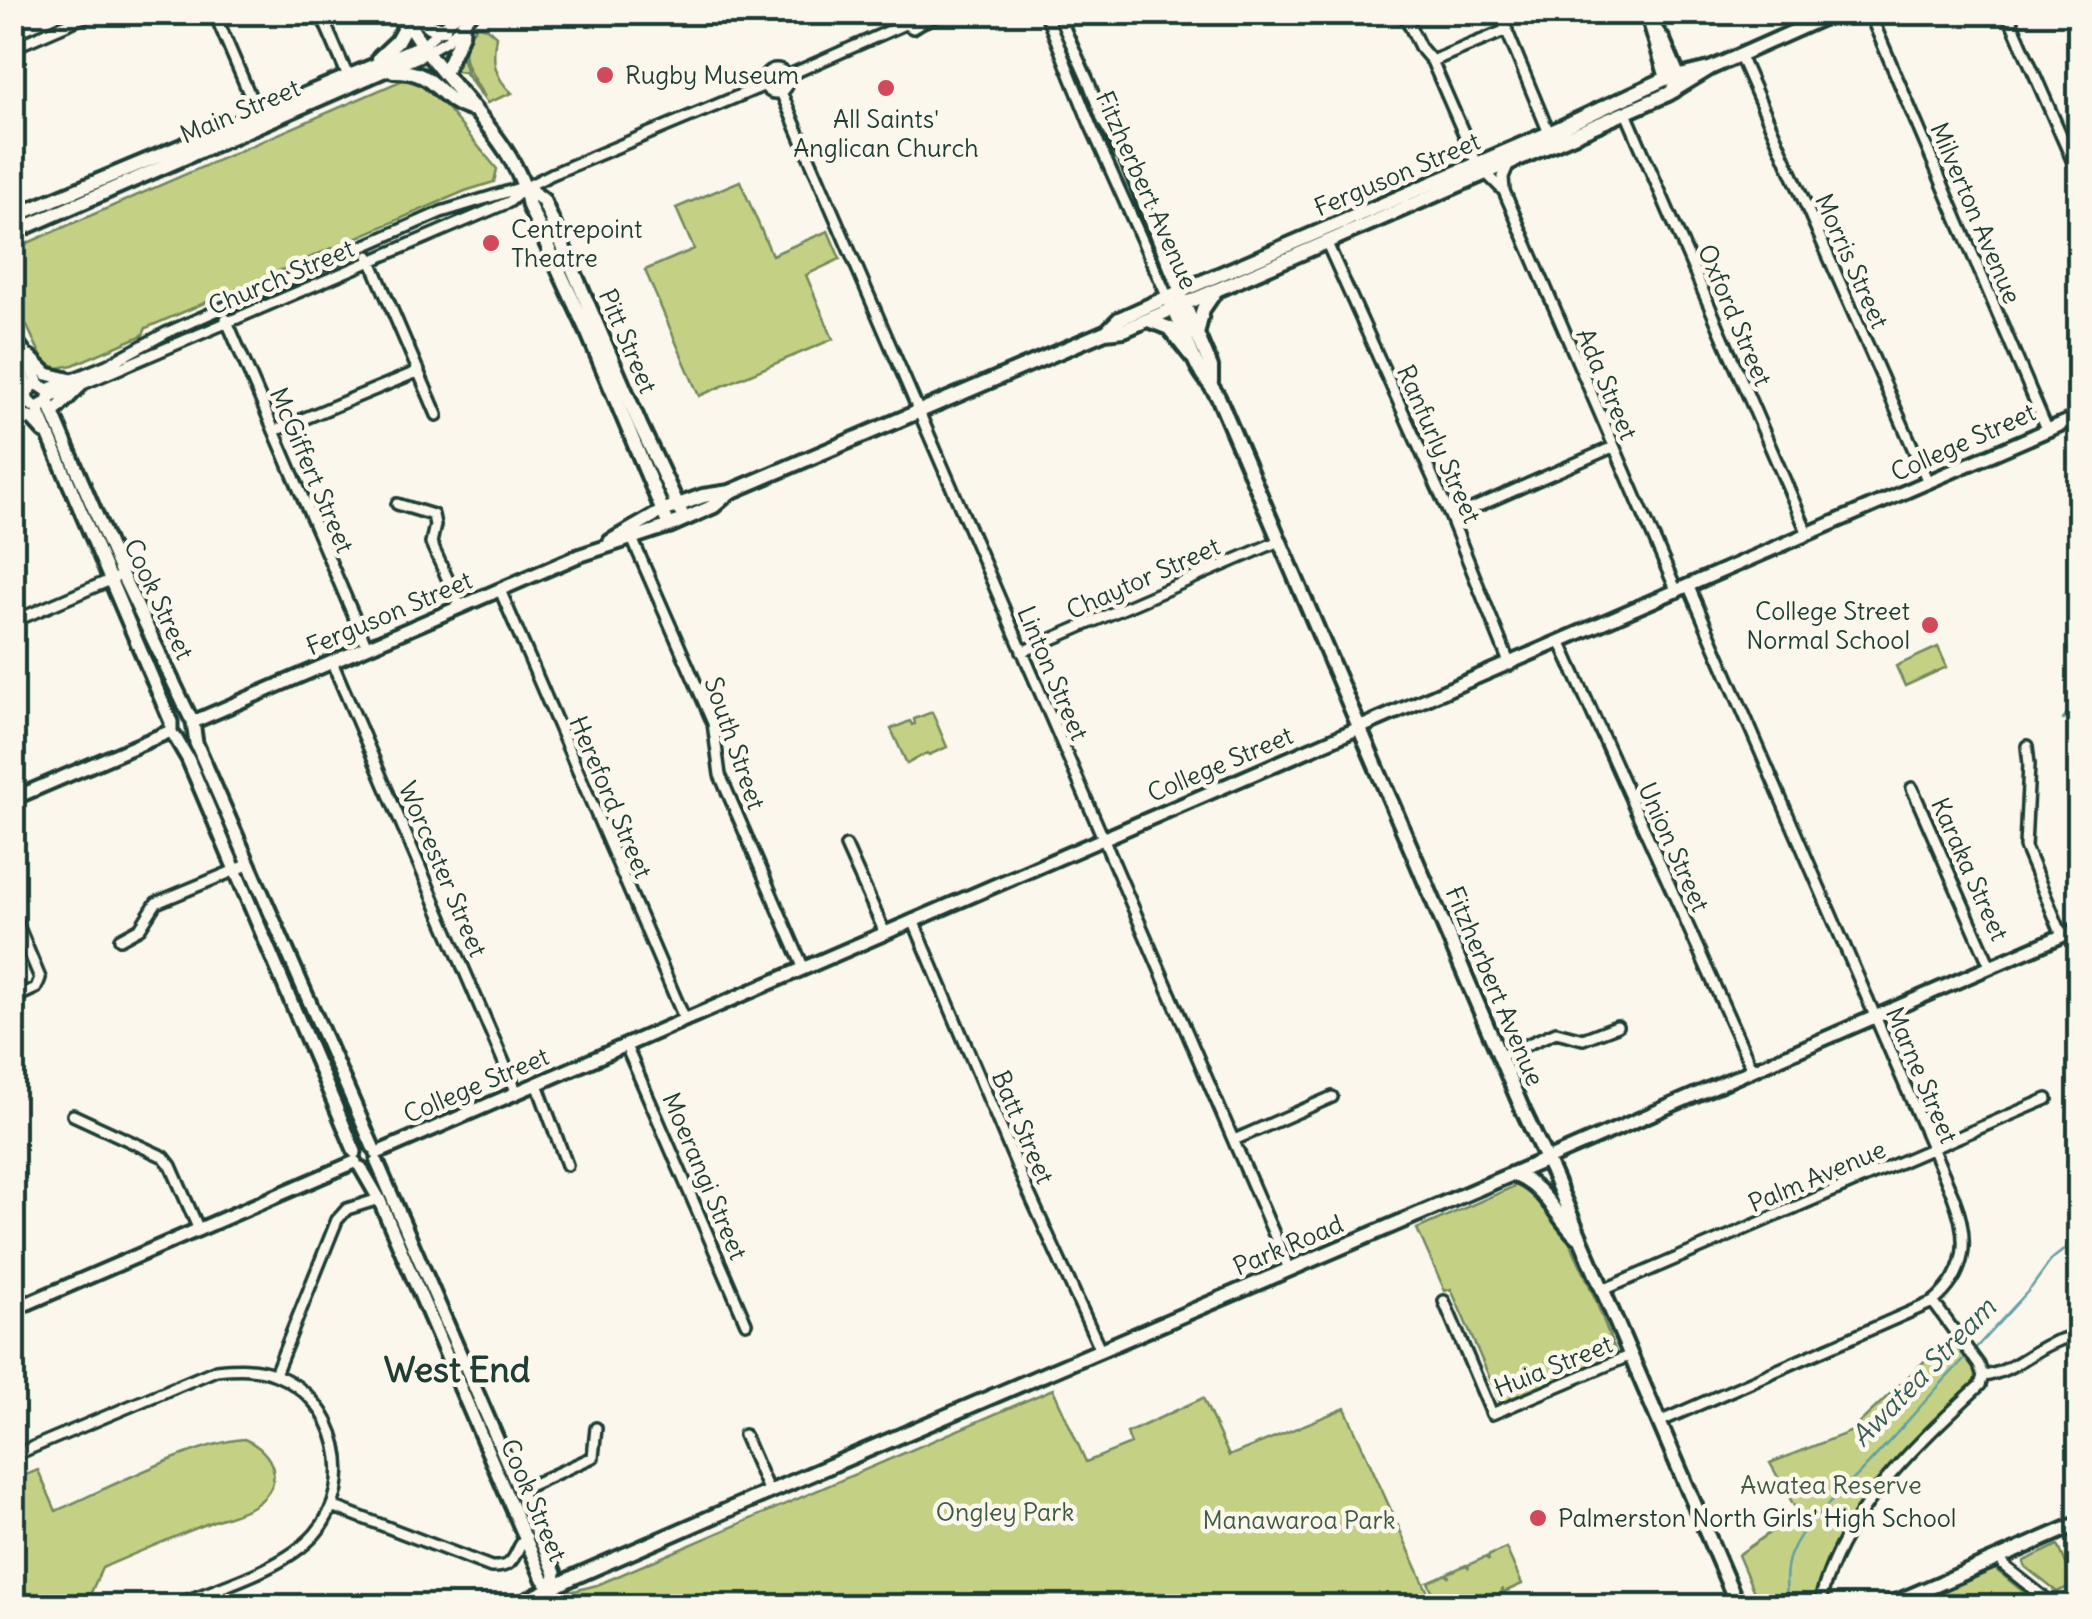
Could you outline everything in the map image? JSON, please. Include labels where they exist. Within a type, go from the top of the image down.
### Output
[{"type":"main road","points":[[370,67],[397,40],[407,16],[444,29]]},
{"type":"main road","name":"Pitt Street","points":[[407,16],[424,49],[473,109],[526,187],[529,206],[684,519]]},
{"type":"main road","points":[[444,73],[460,39],[462,18]]},
{"type":"main road","points":[[1650,19],[1664,40],[1674,82]]},
{"type":"main road","name":"Main Street","points":[[12,216],[347,74],[424,49]]},
{"type":"main road","name":"Main Street","points":[[12,233],[388,71],[424,49]]},
{"type":"main road","points":[[388,71],[426,76],[449,99],[473,109]]},
{"type":"main road","name":"Ferguson Street","points":[[662,511],[711,494],[730,492],[1105,332],[1124,330],[1176,300],[1481,168],[1626,113],[1674,82]]},
{"type":"main road","name":"Ferguson Street","points":[[1105,332],[1120,319],[1217,288],[1326,241],[1549,133],[1674,82]]},
{"type":"main road","points":[[12,242],[27,228]]},
{"type":"main road","points":[[1197,334],[1203,309],[1217,288]]},
{"type":"main road","name":"Fitzherbert Avenue","points":[[1176,300],[1197,334],[1211,367],[1211,382],[1738,1606]]},
{"type":"main road","name":"Fitzherbert Avenue","points":[[1176,300],[1194,359],[1211,382]]},
{"type":"main road","points":[[1147,320],[1169,328],[1194,359]]},
{"type":"main road","name":"Pitt Street","points":[[593,330],[668,526]]},
{"type":"main road","name":"Ferguson Street","points":[[668,526],[714,506],[730,492]]},
{"type":"main road","name":"Park Road","points":[[516,1606],[769,1492],[1545,1160]]},
{"type":"main road","points":[[1512,1174],[1526,1178],[1538,1188],[1561,1222],[1583,1243]]},
{"type":"main road","points":[[1887,1606],[2080,1523]]},
{"type":"street","points":[[12,48],[94,12]]},
{"type":"street","points":[[214,12],[257,112]]},
{"type":"street","points":[[320,12],[347,74]]},
{"type":"street","name":"Main Street","points":[[424,49],[444,29],[474,12]]},
{"type":"street","points":[[904,17],[913,28],[921,18],[945,12]]},
{"type":"street","name":"Fitzherbert Avenue","points":[[1045,12],[1102,152],[1176,300]]},
{"type":"street","name":"Fitzherbert Avenue","points":[[1057,12],[1090,83],[1102,122],[1117,146],[1176,300]]},
{"type":"street","points":[[1403,12],[1420,47],[1432,61],[1481,168]]},
{"type":"street","points":[[1499,12],[1549,133]]},
{"type":"street","name":"Ferguson Street","points":[[1674,82],[1740,56],[1809,18],[1837,12]]},
{"type":"street","name":"Milverton Avenue","points":[[1869,12],[2047,430]]},
{"type":"street","points":[[2007,12],[2080,178]]},
{"type":"street","name":"Church Street","points":[[75,384],[166,332],[444,211],[526,187],[765,85],[766,74],[772,70],[782,71],[786,76],[904,17]]},
{"type":"street","name":"Main Street","points":[[424,49],[447,40],[462,18]]},
{"type":"street","points":[[1432,61],[1506,30]]},
{"type":"street","name":"Morris Street","points":[[1740,56],[1928,482]]},
{"type":"street","points":[[765,85],[773,92],[781,92],[787,84],[786,76]]},
{"type":"street","name":"Linton Street","points":[[781,92],[1289,1270]]},
{"type":"street","name":"Oxford Street","points":[[1626,113],[1808,534]]},
{"type":"street","points":[[1102,152],[1117,146]]},
{"type":"street","points":[[1504,191],[1510,160]]},
{"type":"street","name":"Ada Street","points":[[1481,168],[1504,191],[1612,446],[1683,589]]},
{"type":"street","name":"Church Street","points":[[14,412],[509,202],[526,187]]},
{"type":"street","name":"Ranfurly Street","points":[[1326,241],[1451,518],[1510,664]]},
{"type":"street","points":[[365,247],[438,414]]},
{"type":"street","name":"McGiffert Street","points":[[222,309],[367,646]]},
{"type":"street","name":"Cook Street","points":[[14,338],[26,355],[50,439],[65,458]]},
{"type":"street","name":"Cook Street","points":[[14,338],[19,367],[40,399],[83,501],[109,580],[357,1161],[386,1205],[531,1534]]},
{"type":"street","points":[[26,355],[47,374],[75,384]]},
{"type":"street","points":[[12,394],[19,367]]},
{"type":"street","points":[[274,431],[419,371]]},
{"type":"street","points":[[40,399],[75,384]]},
{"type":"street","points":[[14,412],[32,419],[50,439]]},
{"type":"street","name":"College Street","points":[[376,1154],[2080,416]]},
{"type":"street","points":[[1451,518],[1612,446]]},
{"type":"street","name":"Cook Street","points":[[83,501],[192,724],[376,1154],[386,1205]]},
{"type":"street","points":[[398,504],[433,515],[435,525],[430,543],[460,606]]},
{"type":"street","name":"Ferguson Street","points":[[630,534],[662,511]]},
{"type":"street","name":"Ferguson Street","points":[[192,724],[630,534],[668,526]]},
{"type":"street","name":"South Street","points":[[630,534],[713,723],[720,775],[804,969]]},
{"type":"street","name":"Chaytor Street","points":[[1022,652],[1279,541]]},
{"type":"street","points":[[12,622],[122,575]]},
{"type":"street","name":"Marne Street","points":[[1683,589],[1961,1218],[1966,1240],[1956,1277],[1934,1302]]},
{"type":"street","name":"Hereford Street","points":[[500,590],[685,1020]]},
{"type":"street","name":"Union Street","points":[[1560,641],[1752,1069]]},
{"type":"street","name":"Worcester Street","points":[[332,662],[517,1093]]},
{"type":"street","points":[[12,799],[172,730],[179,714],[192,724],[186,739],[172,730]]},
{"type":"street","points":[[2027,746],[2025,847],[2062,935]]},
{"type":"street","name":"Karaka Street","points":[[1912,788],[1990,966]]},
{"type":"street","points":[[846,846],[885,933]]},
{"type":"street","points":[[120,939],[140,928],[156,903],[250,864]]},
{"type":"street","points":[[12,911],[39,973],[39,983],[33,990],[12,999]]},
{"type":"street","name":"Batt Street","points":[[914,920],[1022,1178],[1100,1349]]},
{"type":"street","name":"Park Road","points":[[1545,1160],[2080,928]]},
{"type":"street","points":[[1501,1056],[1556,1032],[1583,1039],[1616,1026]]},
{"type":"street","name":"Moerangi Street","points":[[626,1046],[746,1322]]},
{"type":"street","points":[[537,1084],[567,1165]]},
{"type":"street","points":[[1234,1140],[1332,1097]]},
{"type":"street","name":"Palm Avenue","points":[[1603,1290],[2047,1100]]},
{"type":"street","points":[[73,1116],[164,1157],[172,1166],[199,1230]]},
{"type":"street","points":[[12,1292],[16,1309],[357,1161],[362,1145],[376,1154],[368,1169],[357,1161]]},
{"type":"street","points":[[276,1374],[337,1220],[346,1210],[386,1205]]},
{"type":"street","name":"Huia Street","points":[[1444,1301],[1492,1414],[1631,1356]]},
{"type":"street","points":[[1660,1422],[1934,1302],[1979,1365],[1983,1376],[1980,1385],[1902,1460],[1845,1538],[1826,1573],[1819,1606]]},
{"type":"street","points":[[1983,1376],[2003,1372],[2045,1343],[2066,1338]]},
{"type":"street","points":[[12,1456],[204,1374],[239,1368],[276,1374],[308,1395],[329,1422],[339,1466],[332,1506],[318,1530],[287,1558],[173,1606]]},
{"type":"street","name":"Cook Street","points":[[460,1373],[518,1491],[543,1579],[553,1588]]},
{"type":"street","points":[[518,1491],[593,1456],[596,1428]]},
{"type":"street","points":[[744,1435],[769,1492]]},
{"type":"street","points":[[332,1506],[490,1567],[501,1567],[512,1560],[531,1534]]},
{"type":"street","points":[[2001,1558],[2004,1566],[2054,1606]]},
{"type":"street","points":[[553,1588],[562,1606]]},
{"type":"green space","points":[[477,26],[496,36],[495,67],[512,93],[487,103],[464,72],[456,71],[452,64],[456,56],[462,57],[468,76],[485,97],[464,53],[469,35]]},
{"type":"green space","points":[[405,79],[425,82],[497,169],[494,182],[146,328],[143,335],[73,365],[58,368],[44,362],[14,290],[12,261],[16,248]]},
{"type":"green space","points":[[740,181],[772,255],[828,231],[840,259],[806,275],[833,339],[699,396],[645,270],[694,249],[676,208]]},
{"type":"green space","points":[[1938,647],[1947,667],[1905,686],[1896,666]]},
{"type":"green space","points":[[932,712],[947,747],[907,764],[891,729],[910,721],[915,724],[914,719]]},
{"type":"green space","points":[[1517,1185],[1550,1211],[1565,1234],[1617,1355],[1501,1404],[1451,1289],[1445,1291],[1417,1229]]},
{"type":"green space","name":"Awatea Reserve","points":[[1955,1332],[1983,1376],[1902,1461],[1845,1538],[1819,1606],[1760,1606],[1738,1555],[1798,1513],[1770,1463],[1850,1432]]},
{"type":"green space","points":[[1053,1389],[1086,1462],[1131,1444],[1127,1433],[1203,1398],[1229,1456],[1345,1408],[1434,1606],[575,1606],[569,1592],[597,1585]]},
{"type":"green space","points":[[244,1439],[263,1451],[273,1469],[271,1488],[255,1505],[102,1568],[85,1606],[13,1606],[13,1480],[38,1470],[56,1511],[176,1458]]},
{"type":"green space","points":[[2058,1545],[2075,1584],[2057,1592],[2024,1566],[2024,1561]]},
{"type":"green space","points":[[1506,1548],[1522,1584],[1504,1592],[1502,1588],[1502,1593],[1484,1601],[1481,1597],[1482,1601],[1470,1606],[1439,1606],[1428,1582],[1446,1574],[1449,1578],[1448,1573],[1466,1565],[1469,1569],[1468,1565],[1486,1557],[1489,1561],[1488,1556]]},
{"type":"green space","points":[[1995,1569],[2041,1606],[1909,1606]]},
{"type":"waterway","name":"Awatea Stream","points":[[2063,720],[2080,691]]},
{"type":"waterway","name":"Awatea Stream","points":[[1973,1351],[2065,1249],[2080,1222]]},
{"type":"waterway","name":"Awatea Stream","points":[[1788,1606],[1787,1566],[1803,1532],[1967,1356]]},
{"type":"place","name":"Rugby Museum","points":[[605,75]]},
{"type":"place","name":"All Saints' Anglican Church","points":[[886,88]]},
{"type":"place","name":"Centrepoint Theatre","points":[[491,243]]},
{"type":"place","name":"College Street Normal School","points":[[1930,625]]},
{"type":"place","name":"Palmerston North Girls' High School","points":[[1538,1518]]},
{"type":"district","name":"West End","points":[[457,1369]]},
{"type":"park label","name":"Ongley Park","points":[[1005,1512]]},
{"type":"park label","name":"Manawaroa Park","points":[[1299,1520]]}]
